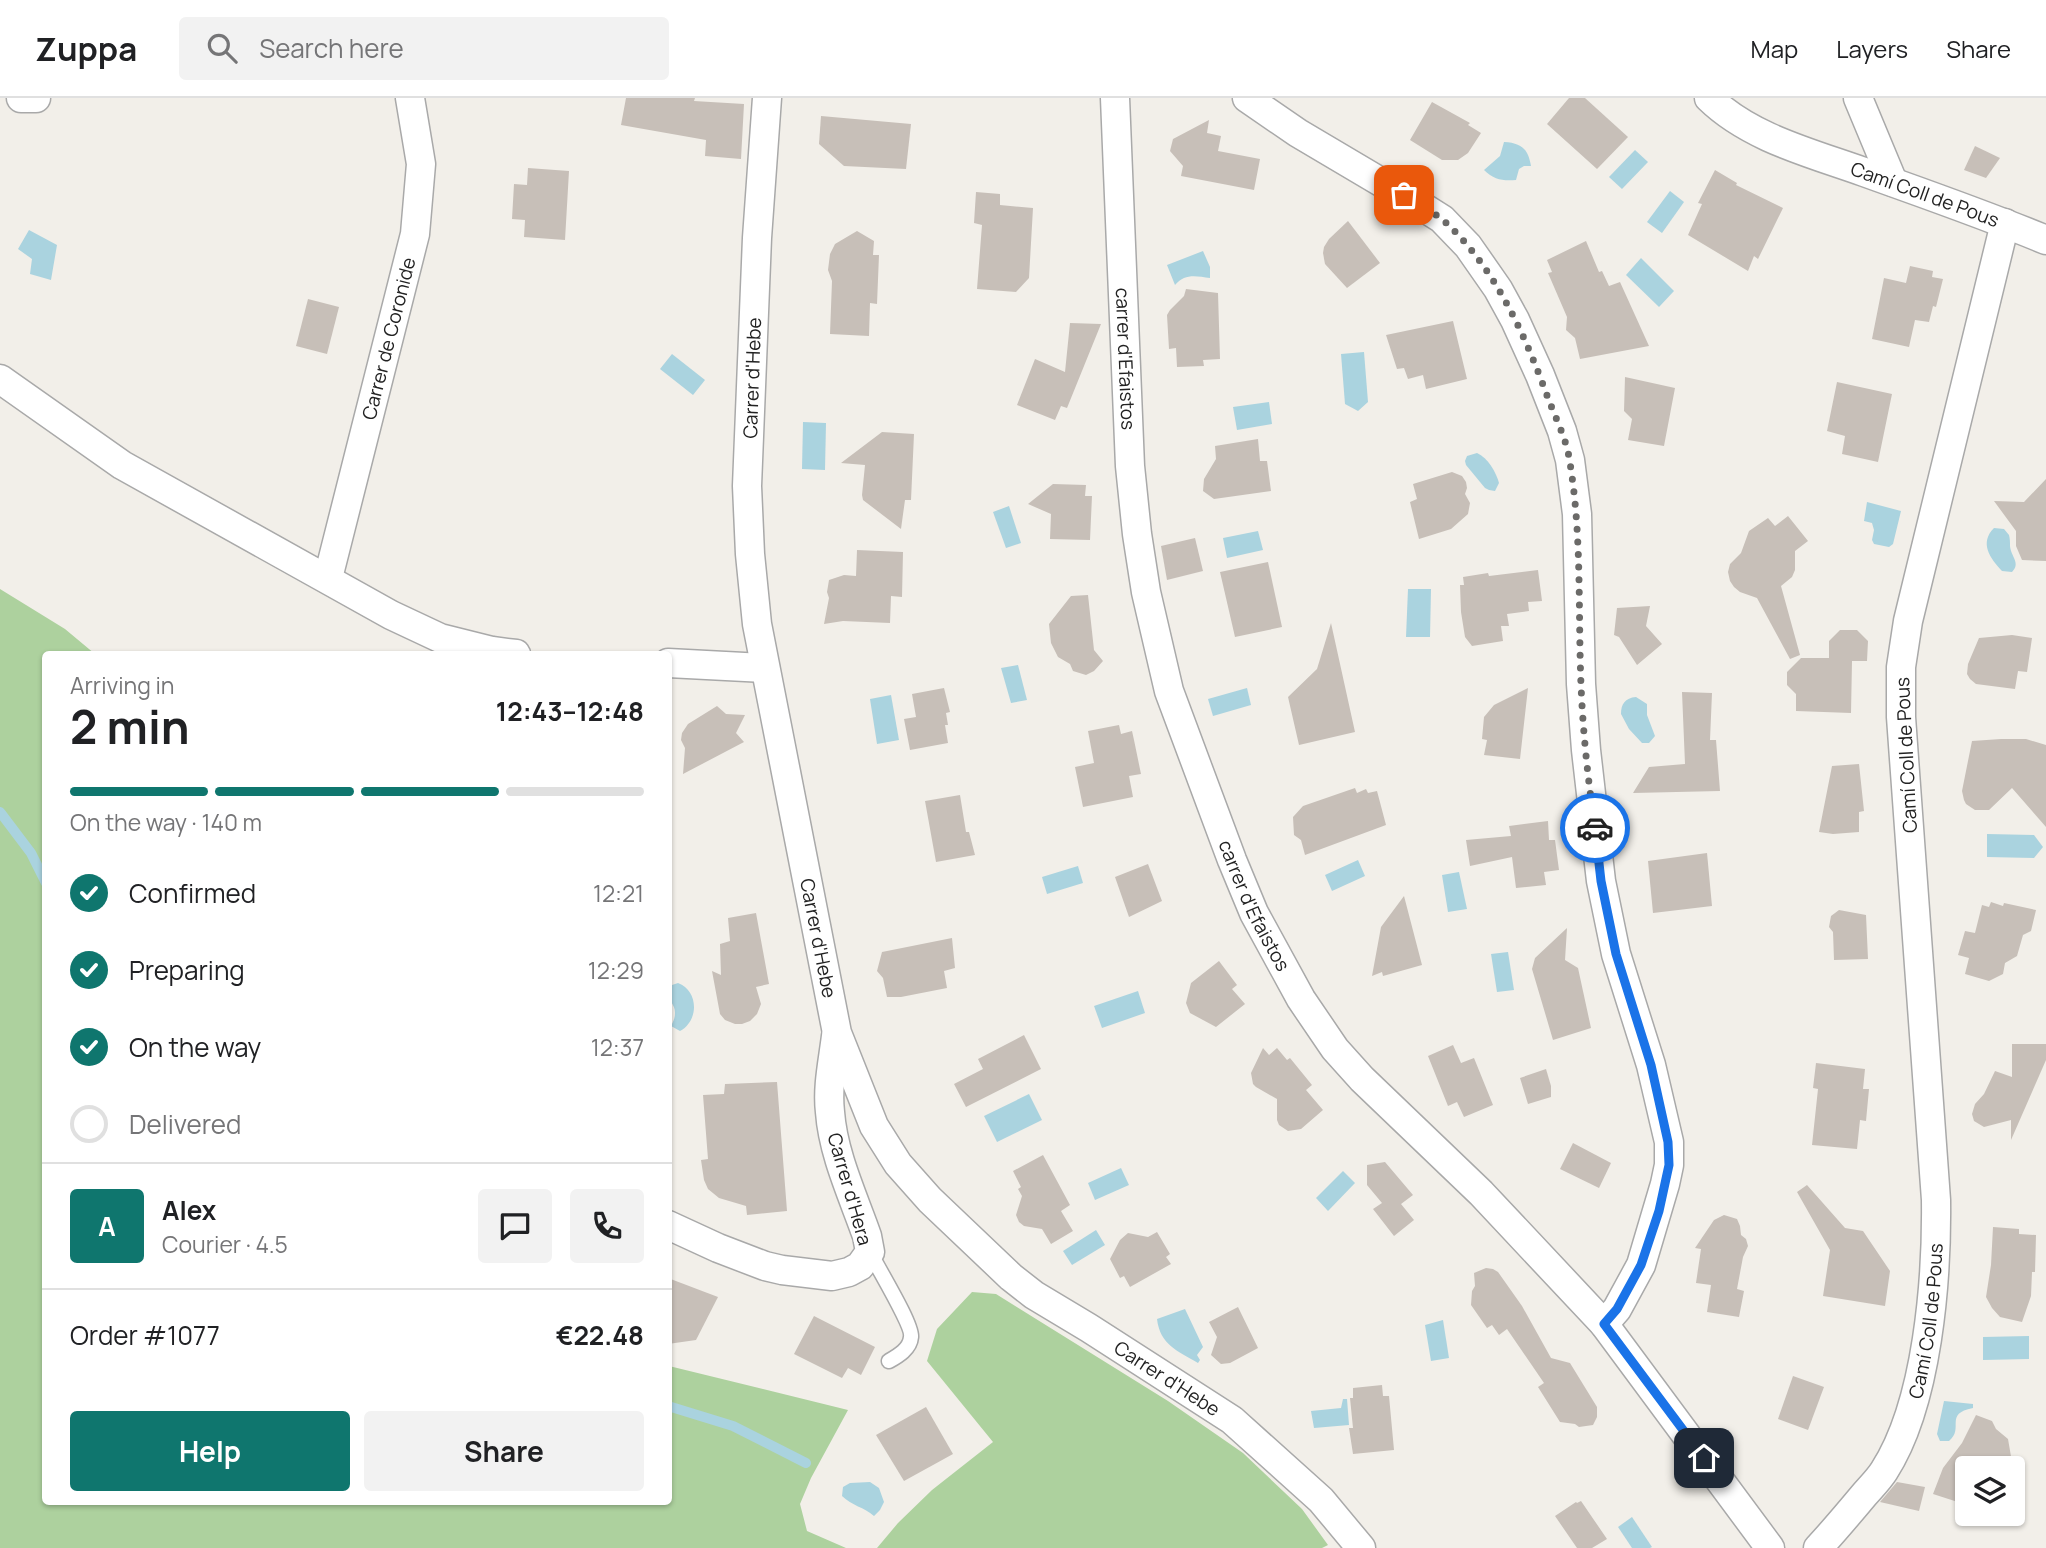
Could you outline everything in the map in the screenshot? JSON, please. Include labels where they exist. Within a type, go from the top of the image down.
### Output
[{"type":"street","points":[[21,98],[36,98]]},
{"type":"street","name":"Carrer de Coronide","points":[[328,578],[415,234],[421,164],[410,98]]},
{"type":"street","name":"Carrer d'Hebe","points":[[767,98],[757,239],[747,486],[757,624],[837,1033],[874,1126],[898,1164],[930,1200],[1012,1278],[1034,1295],[1100,1335],[1242,1429],[1321,1500],[1361,1548]]},
{"type":"street","name":"carrer d'Efaistos","points":[[1115,98],[1128,430],[1137,534],[1146,592],[1169,691],[1254,913],[1301,999],[1335,1049],[1362,1079],[1481,1194],[1604,1324],[1770,1548]]},
{"type":"street","points":[[1247,98],[1298,133],[1423,206],[1442,219],[1468,246],[1498,289],[1515,320],[1562,431],[1570,460],[1577,514],[1581,684],[1601,881],[1616,954],[1651,1065],[1668,1142],[1669,1165],[1665,1184],[1641,1265],[1617,1309],[1604,1324]]},
{"type":"street","name":"Camí Coll de Pous","points":[[1709,98],[1720,109],[1747,126],[1783,142],[2005,223],[1908,621],[1901,667],[1902,730],[1936,1200],[1931,1309],[1916,1392],[1908,1424],[1896,1450],[1884,1472],[1818,1548]]},
{"type":"street","points":[[1858,98],[1893,182]]},
{"type":"street","points":[[2005,223],[2046,240]]},
{"type":"street","points":[[0,379],[122,465],[391,615],[440,638],[492,651]]},
{"type":"street","points":[[672,663],[765,668]]},
{"type":"street","name":"Carrer d'Hera","points":[[672,1227],[718,1248],[782,1270],[832,1276],[860,1266],[870,1252],[867,1236],[833,1139],[829,1111],[829,1088],[837,1033]]},
{"type":"lane","points":[[870,1252],[910,1324],[912,1338],[902,1354],[889,1361]]},
{"type":"green space","points":[[0,589],[65,629],[91,651],[42,651],[42,1505],[672,1505],[672,1367],[848,1410],[800,1504],[807,1531],[846,1548],[0,1548]]},
{"type":"green space","points":[[972,1292],[996,1294],[1168,1401],[1243,1453],[1302,1509],[1328,1545],[1322,1548],[877,1548],[932,1490],[993,1442],[927,1361],[937,1329]]},
{"type":"water","points":[[1504,142],[1520,146],[1530,160],[1531,166],[1519,169],[1516,180],[1499,179],[1484,170],[1500,156]]},
{"type":"water","points":[[1635,150],[1648,162],[1622,189],[1609,177]]},
{"type":"water","points":[[1670,191],[1684,202],[1662,233],[1647,222]]},
{"type":"water","points":[[29,230],[57,245],[51,280],[30,274],[32,259],[18,249]]},
{"type":"water","points":[[1203,251],[1210,267],[1210,278],[1187,277],[1175,285],[1167,265]]},
{"type":"water","points":[[1641,258],[1674,291],[1659,307],[1626,275]]},
{"type":"water","points":[[1364,352],[1368,402],[1358,411],[1345,404],[1341,354]]},
{"type":"water","points":[[672,354],[705,380],[693,395],[660,369]]},
{"type":"water","points":[[1269,402],[1272,424],[1237,430],[1233,407]]},
{"type":"water","points":[[803,422],[826,423],[825,470],[802,469]]},
{"type":"water","points":[[1477,453],[1488,462],[1496,474],[1499,483],[1495,491],[1485,488],[1466,465],[1467,456]]},
{"type":"water","points":[[1867,502],[1901,511],[1893,544],[1889,547],[1874,544],[1872,540],[1872,523],[1864,521]]},
{"type":"water","points":[[1009,506],[1021,543],[1006,548],[993,512]]},
{"type":"water","points":[[1994,528],[2004,529],[2009,535],[2016,563],[2012,572],[2002,571],[1988,550],[1987,539]]},
{"type":"water","points":[[1258,531],[1263,550],[1227,558],[1223,538]]},
{"type":"water","points":[[1408,589],[1431,589],[1430,637],[1406,637]]},
{"type":"water","points":[[1018,665],[1027,700],[1011,703],[1001,668]]},
{"type":"water","points":[[1247,688],[1251,705],[1213,716],[1208,699]]},
{"type":"water","points":[[891,695],[899,740],[877,744],[870,699]]},
{"type":"water","points":[[1636,697],[1647,704],[1647,715],[1655,736],[1649,743],[1642,743],[1629,729],[1621,714],[1624,702]]},
{"type":"water","points":[[1987,834],[2034,835],[2043,847],[2034,858],[1987,857]]},
{"type":"water","points":[[1358,860],[1365,876],[1332,891],[1325,875]]},
{"type":"water","points":[[1078,866],[1083,883],[1047,894],[1042,877]]},
{"type":"water","points":[[1459,872],[1467,909],[1448,912],[1442,875]]},
{"type":"water","points":[[1508,952],[1514,990],[1497,992],[1491,954]]},
{"type":"water","points":[[678,983],[685,987],[693,999],[691,1020],[680,1031],[672,1027],[675,1010],[672,1004],[672,985]]},
{"type":"water","points":[[1138,991],[1145,1013],[1102,1028],[1094,1006]]},
{"type":"water","points":[[1029,1094],[1042,1120],[997,1142],[984,1116]]},
{"type":"water","points":[[1121,1168],[1129,1185],[1095,1200],[1088,1183]]},
{"type":"water","points":[[1343,1171],[1355,1183],[1328,1211],[1316,1198]]},
{"type":"water","points":[[1096,1230],[1105,1245],[1072,1265],[1063,1251]]},
{"type":"water","points":[[1185,1309],[1203,1347],[1197,1355],[1200,1360],[1198,1363],[1171,1346],[1159,1328],[1157,1319]]},
{"type":"water","points":[[1443,1320],[1449,1358],[1431,1361],[1425,1325]]},
{"type":"water","points":[[2029,1336],[2029,1359],[1983,1360],[1983,1337]]},
{"type":"water","points":[[1343,1399],[1347,1399],[1349,1425],[1314,1428],[1311,1411],[1341,1408]]},
{"type":"water","points":[[1944,1401],[1973,1404],[1973,1408],[1956,1418],[1955,1431],[1949,1441],[1940,1441],[1937,1434]]},
{"type":"water","points":[[870,1482],[879,1488],[884,1502],[874,1516],[842,1496],[843,1487],[850,1483]]},
{"type":"water","points":[[1632,1517],[1652,1547],[1632,1548],[1618,1527]]},
{"type":"building","points":[[626,98],[695,98],[694,101],[744,104],[741,159],[705,156],[706,140],[621,125]]},
{"type":"building","points":[[1569,98],[1585,98],[1628,137],[1597,169],[1547,124]]},
{"type":"building","points":[[1432,102],[1470,123],[1468,125],[1481,133],[1468,153],[1458,160],[1442,160],[1410,140]]},
{"type":"building","points":[[821,116],[911,124],[906,169],[844,166],[819,144]]},
{"type":"building","points":[[1209,120],[1207,133],[1221,136],[1218,151],[1260,159],[1254,190],[1181,176],[1183,166],[1170,151],[1173,139]]},
{"type":"building","points":[[1975,146],[2000,158],[1986,178],[1964,170]]},
{"type":"building","points":[[528,168],[569,171],[565,240],[524,237],[525,220],[512,219],[514,184],[527,185]]},
{"type":"building","points":[[1715,170],[1737,183],[1736,185],[1783,208],[1758,259],[1754,256],[1748,271],[1688,235],[1702,204],[1698,203]]},
{"type":"building","points":[[976,192],[1000,194],[1000,205],[1033,208],[1029,278],[1016,292],[977,289],[982,225],[974,223]]},
{"type":"building","points":[[1348,221],[1380,263],[1347,288],[1325,264],[1323,253],[1329,239]]},
{"type":"building","points":[[857,231],[874,241],[873,255],[879,255],[877,304],[870,303],[869,336],[830,334],[830,254],[835,244]]},
{"type":"building","points":[[1586,241],[1599,272],[1602,271],[1609,286],[1620,282],[1649,346],[1580,359],[1575,338],[1566,330],[1567,317],[1548,273],[1552,272],[1547,260]]},
{"type":"building","points":[[1910,266],[1933,271],[1932,277],[1943,279],[1929,322],[1915,320],[1909,347],[1872,339],[1884,278],[1906,283]]},
{"type":"building","points":[[1186,289],[1218,293],[1220,359],[1203,360],[1204,366],[1177,367],[1176,348],[1169,349],[1167,315],[1184,296]]},
{"type":"building","points":[[308,299],[339,307],[327,354],[296,346]]},
{"type":"building","points":[[1453,321],[1467,379],[1426,389],[1423,375],[1408,379],[1404,368],[1397,369],[1386,335]]},
{"type":"building","points":[[1070,323],[1101,324],[1067,408],[1061,406],[1055,420],[1017,405],[1035,359],[1065,372]]},
{"type":"building","points":[[1625,377],[1675,388],[1664,446],[1628,440],[1632,419],[1624,411]]},
{"type":"building","points":[[1837,382],[1892,394],[1878,462],[1842,454],[1845,436],[1827,431]]},
{"type":"building","points":[[882,432],[914,434],[911,500],[905,500],[901,529],[863,500],[865,465],[841,463]]},
{"type":"building","points":[[1258,439],[1260,461],[1267,461],[1271,491],[1214,499],[1203,491],[1204,479],[1216,459],[1215,446]]},
{"type":"building","points":[[1452,472],[1462,476],[1466,482],[1465,494],[1470,503],[1468,514],[1451,529],[1419,539],[1410,502],[1417,499],[1413,484]]},
{"type":"building","points":[[2046,479],[2046,561],[2022,560],[2016,546],[2016,531],[1994,501],[2024,502]]},
{"type":"building","points":[[1053,484],[1086,485],[1085,496],[1092,496],[1090,540],[1050,539],[1051,514],[1028,504]]},
{"type":"building","points":[[1788,516],[1808,541],[1795,551],[1795,570],[1792,577],[1781,586],[1800,655],[1790,659],[1757,598],[1734,587],[1728,572],[1730,564],[1741,553],[1749,531],[1768,518],[1775,526]]},
{"type":"building","points":[[1195,538],[1203,571],[1167,580],[1161,546]]},
{"type":"building","points":[[857,550],[903,552],[902,597],[891,596],[890,623],[843,621],[824,624],[829,580],[844,575],[856,576]]},
{"type":"building","points":[[1268,562],[1282,627],[1235,637],[1220,572]]},
{"type":"building","points":[[1538,570],[1542,601],[1528,602],[1529,611],[1507,614],[1509,626],[1501,626],[1503,641],[1472,646],[1465,637],[1461,612],[1460,585],[1464,585],[1463,577]]},
{"type":"building","points":[[1088,595],[1094,650],[1103,661],[1086,675],[1073,671],[1070,664],[1058,657],[1051,643],[1049,624],[1071,596]]},
{"type":"building","points":[[1650,606],[1646,626],[1662,644],[1637,665],[1619,637],[1614,635],[1617,608]]},
{"type":"building","points":[[1331,623],[1355,732],[1299,745],[1288,697],[1317,669]]},
{"type":"building","points":[[1840,630],[1857,630],[1868,641],[1867,661],[1852,661],[1851,713],[1796,711],[1796,694],[1787,685],[1787,672],[1801,658],[1829,658],[1829,641]]},
{"type":"building","points":[[2012,635],[2032,638],[2027,672],[2018,671],[2015,689],[1976,684],[1970,679],[1967,674],[1968,664],[1979,638]]},
{"type":"building","points":[[944,688],[950,712],[946,713],[948,725],[945,725],[948,743],[910,750],[904,719],[916,717],[912,694]]},
{"type":"building","points":[[1528,688],[1520,759],[1484,755],[1487,740],[1482,739],[1484,717],[1494,705]]},
{"type":"building","points":[[1682,692],[1712,693],[1710,740],[1716,740],[1720,791],[1633,793],[1649,767],[1685,764]]},
{"type":"building","points":[[717,706],[726,714],[745,715],[736,733],[744,742],[683,774],[685,748],[681,740],[682,733],[688,724]]},
{"type":"building","points":[[1119,725],[1121,734],[1132,731],[1141,774],[1129,776],[1133,797],[1083,807],[1075,767],[1094,763],[1088,731]]},
{"type":"building","points":[[2026,739],[2046,745],[2046,827],[2012,788],[1989,810],[1975,810],[1966,804],[1962,791],[1972,741]]},
{"type":"building","points":[[1859,764],[1864,811],[1859,812],[1859,832],[1819,832],[1832,766]]},
{"type":"building","points":[[1355,788],[1357,793],[1366,789],[1368,793],[1377,791],[1386,825],[1305,855],[1301,840],[1294,835],[1293,817],[1303,806]]},
{"type":"building","points":[[960,795],[966,832],[969,832],[975,855],[936,862],[925,801]]},
{"type":"building","points":[[1548,821],[1549,840],[1555,840],[1559,870],[1544,872],[1546,885],[1516,888],[1512,857],[1470,866],[1466,840],[1511,836],[1509,826]]},
{"type":"building","points":[[1707,853],[1712,906],[1653,913],[1648,861]]},
{"type":"building","points":[[1148,864],[1162,901],[1129,917],[1115,877]]},
{"type":"building","points":[[1404,896],[1422,965],[1383,976],[1382,972],[1372,976],[1381,927]]},
{"type":"building","points":[[1991,902],[2036,910],[2031,931],[2023,935],[2017,956],[2005,963],[2003,974],[1989,981],[1965,974],[1969,958],[1958,955],[1965,931],[1975,933],[1982,905],[1989,907]]},
{"type":"building","points":[[1839,910],[1866,915],[1868,959],[1834,960],[1833,932],[1829,927],[1831,916]]},
{"type":"building","points":[[756,913],[769,984],[756,987],[761,1004],[757,1014],[750,1021],[735,1024],[725,1020],[720,1014],[712,971],[721,975],[720,944],[730,941],[728,918]]},
{"type":"building","points":[[1567,928],[1565,960],[1578,968],[1591,1028],[1553,1040],[1532,969],[1535,958]]},
{"type":"building","points":[[952,938],[955,968],[944,971],[947,988],[887,997],[883,978],[877,971],[882,952]]},
{"type":"building","points":[[1219,961],[1237,985],[1232,989],[1245,1004],[1216,1027],[1190,1013],[1186,1003],[1191,983]]},
{"type":"building","points":[[1024,1035],[1041,1069],[966,1107],[954,1084],[983,1069],[978,1059]]},
{"type":"building","points":[[2012,1044],[2046,1044],[2046,1060],[2011,1140],[2011,1120],[1984,1127],[1974,1121],[1972,1114],[1995,1071],[2012,1077]]},
{"type":"building","points":[[1453,1045],[1461,1063],[1474,1058],[1493,1105],[1464,1117],[1457,1102],[1448,1106],[1428,1056]]},
{"type":"building","points":[[1263,1048],[1269,1055],[1277,1048],[1287,1060],[1290,1058],[1312,1085],[1306,1090],[1323,1110],[1301,1129],[1288,1131],[1279,1125],[1277,1099],[1253,1084],[1251,1073]]},
{"type":"building","points":[[1816,1063],[1865,1069],[1863,1089],[1869,1089],[1866,1121],[1860,1120],[1857,1149],[1812,1145],[1818,1089],[1813,1088]]},
{"type":"building","points":[[1546,1069],[1551,1097],[1528,1104],[1520,1078]]},
{"type":"building","points":[[777,1082],[787,1211],[747,1215],[746,1206],[719,1198],[708,1189],[704,1180],[701,1160],[708,1159],[703,1095],[724,1094],[725,1084]]},
{"type":"building","points":[[1573,1143],[1611,1163],[1599,1188],[1560,1169]]},
{"type":"building","points":[[1043,1155],[1070,1205],[1061,1211],[1073,1231],[1051,1244],[1042,1229],[1024,1226],[1016,1215],[1022,1196],[1018,1189],[1021,1187],[1013,1171]]},
{"type":"building","points":[[1385,1162],[1413,1195],[1401,1204],[1414,1220],[1394,1236],[1373,1209],[1382,1203],[1367,1185],[1367,1165]]},
{"type":"building","points":[[1807,1185],[1845,1228],[1863,1231],[1890,1271],[1885,1306],[1823,1296],[1830,1250],[1797,1192]]},
{"type":"building","points":[[1724,1215],[1737,1219],[1741,1235],[1748,1246],[1743,1257],[1737,1289],[1744,1291],[1739,1317],[1707,1312],[1711,1285],[1696,1283],[1701,1249],[1695,1248],[1714,1220]]},
{"type":"building","points":[[1993,1227],[2019,1229],[2019,1234],[2036,1235],[2035,1272],[2032,1272],[2031,1296],[2022,1322],[2000,1317],[1986,1297]]},
{"type":"building","points":[[1157,1232],[1170,1254],[1166,1257],[1171,1264],[1130,1287],[1124,1276],[1120,1278],[1110,1259],[1120,1240],[1128,1233],[1148,1237]]},
{"type":"building","points":[[1486,1268],[1498,1272],[1522,1306],[1551,1358],[1570,1363],[1597,1407],[1597,1417],[1593,1425],[1579,1427],[1560,1422],[1538,1387],[1544,1383],[1507,1329],[1499,1335],[1492,1325],[1487,1328],[1471,1305],[1475,1286],[1474,1273]]},
{"type":"building","points":[[672,1280],[718,1297],[696,1340],[672,1343]]},
{"type":"building","points":[[1238,1307],[1258,1348],[1230,1363],[1221,1364],[1211,1355],[1217,1337],[1209,1322]]},
{"type":"building","points":[[814,1316],[875,1347],[861,1375],[848,1368],[842,1378],[794,1354]]},
{"type":"building","points":[[1793,1376],[1824,1387],[1808,1430],[1778,1419]]},
{"type":"building","points":[[1382,1385],[1383,1396],[1389,1396],[1394,1450],[1353,1454],[1349,1428],[1353,1428],[1350,1398],[1353,1398],[1353,1388]]},
{"type":"building","points":[[926,1407],[953,1454],[904,1481],[876,1435]]},
{"type":"building","points":[[1976,1415],[1992,1421],[1996,1429],[2008,1439],[2011,1456],[1955,1456],[1955,1501],[1933,1494],[1943,1468],[1962,1443]]},
{"type":"building","points":[[1897,1482],[1925,1487],[1919,1511],[1880,1502]]},
{"type":"building","points":[[1581,1501],[1607,1539],[1592,1548],[1577,1548],[1555,1516]]},
{"type":"waterway","points":[[0,812],[31,853],[42,875]]},
{"type":"waterway","points":[[672,1407],[733,1426],[806,1463]]},
{"type":"way so far","points":[[1404,195],[1442,219],[1483,266],[1515,320],[1562,431],[1570,460],[1577,514],[1581,684],[1595,828]]},
{"type":"route","points":[[1595,828],[1601,881],[1616,954],[1651,1065],[1663,1114],[1669,1165],[1659,1211],[1641,1265],[1617,1309],[1604,1324],[1704,1458]]}]
